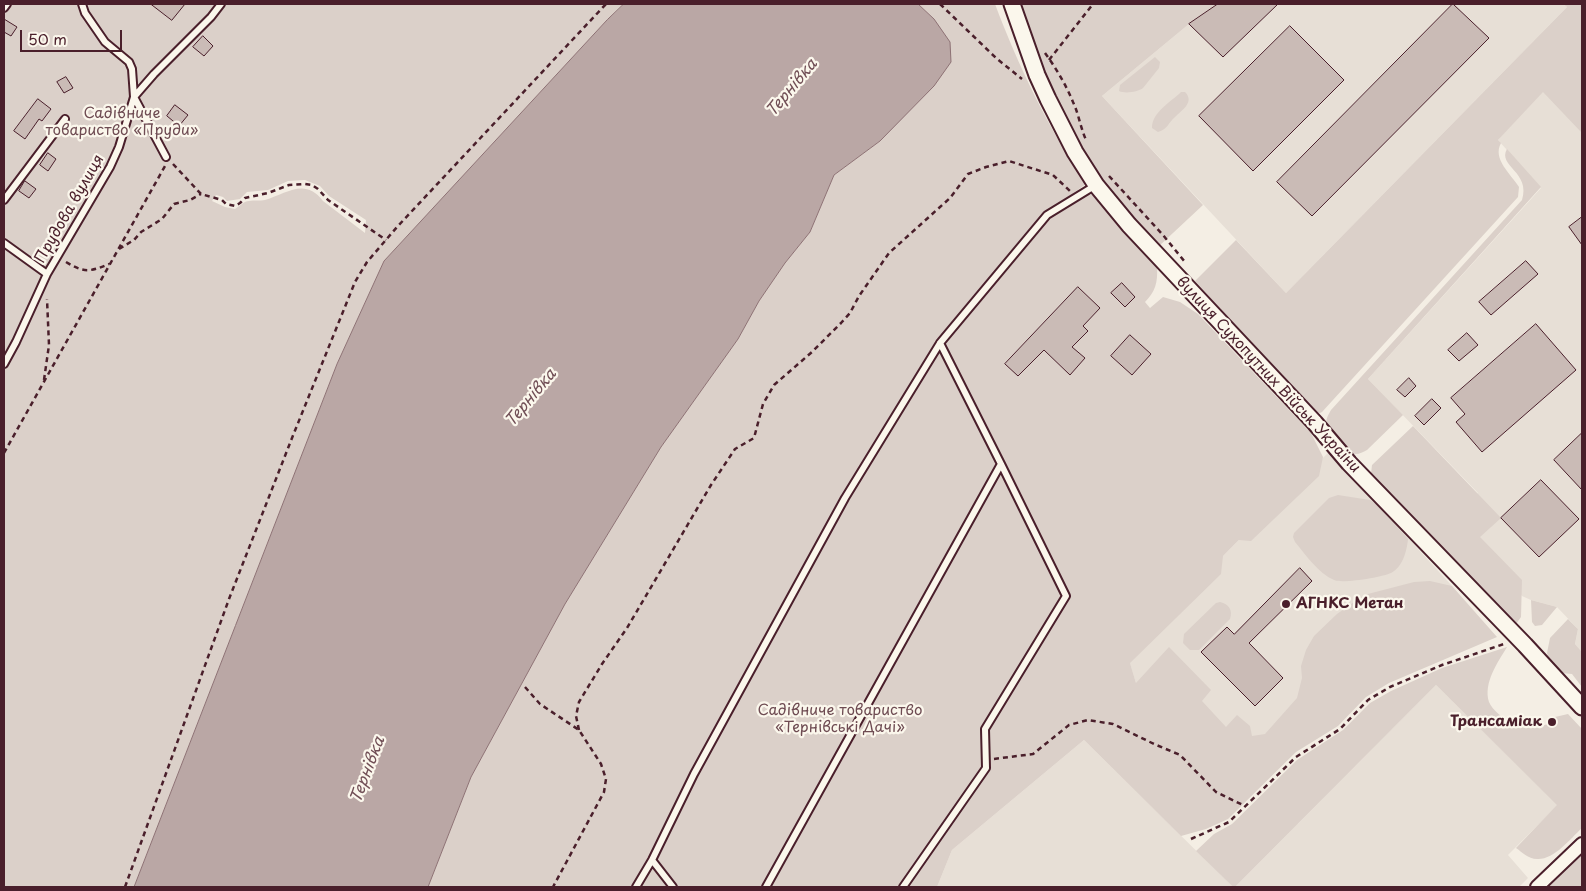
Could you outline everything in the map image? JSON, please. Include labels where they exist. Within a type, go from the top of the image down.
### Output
[{"type":"street","name":"вулиця Сухопутних Військ України","points":[[1012,4],[1032,78],[1096,185],[1129,225],[1315,423],[1356,470],[1582,707]]},
{"type":"street","points":[[1537,887],[1582,844]]},
{"type":"lane","points":[[4,8],[7,4]]},
{"type":"lane","points":[[82,4],[85,13],[105,42],[129,62],[132,69],[134,97],[166,157]]},
{"type":"lane","name":"Прудова вулиця","points":[[4,364],[46,275],[120,147],[134,97],[154,74],[211,17],[221,4]]},
{"type":"lane","points":[[4,200],[65,119]]},
{"type":"lane","points":[[636,887],[652,860],[698,766],[845,498],[940,343],[1047,215],[1096,185]]},
{"type":"lane","points":[[4,243],[46,275]]},
{"type":"lane","points":[[903,887],[986,768],[985,729],[1066,596],[940,343]]},
{"type":"lane","points":[[766,887],[1001,464]]},
{"type":"lane","points":[[652,860],[673,887]]},
{"type":"path","points":[[125,887],[229,599],[355,282],[386,240],[606,4]]},
{"type":"path","points":[[940,4],[996,58],[1032,78],[1050,59],[1092,4]]},
{"type":"path","points":[[1044,52],[1068,91],[1078,115],[1078,122],[1088,142]]},
{"type":"path","points":[[166,157],[201,194],[235,206],[245,198],[268,193],[289,185],[305,184],[318,189],[328,200],[386,240]]},
{"type":"path","points":[[4,453],[167,164],[166,157]]},
{"type":"path","points":[[553,887],[604,792],[606,780],[601,764],[579,730],[576,716],[579,702],[627,628],[711,485],[736,449],[754,438],[763,404],[774,386],[841,323],[850,313],[888,252],[950,198],[968,174],[1009,161],[1053,175],[1076,197]]},
{"type":"path","points":[[1108,176],[1163,235],[1186,263]]},
{"type":"path","points":[[118,250],[162,219],[174,204],[190,200],[201,194]]},
{"type":"path","points":[[57,257],[80,270],[94,271],[111,263]]},
{"type":"path","points":[[43,384],[50,345],[46,275]]},
{"type":"path","points":[[1190,839],[1229,822],[1296,757],[1340,729],[1368,700],[1390,687],[1442,665],[1519,639]]},
{"type":"path","points":[[525,687],[540,704],[579,730]]},
{"type":"path","points":[[985,760],[1033,754],[1069,726],[1088,720],[1113,724],[1180,755],[1216,792],[1245,806]]},
{"type":"shaded area","points":[[1218,4],[1563,4],[1567,7],[1286,293],[1102,96],[1189,24]]},
{"type":"shaded area","points":[[1582,30],[1582,652],[1575,644],[1578,629],[1557,607],[1522,596],[1449,520],[1478,493],[1368,379],[1541,188],[1498,140]]},
{"type":"shaded area","points":[[1329,452],[1452,586],[1241,793],[1136,683],[1126,651]]},
{"type":"shaded area","points":[[1436,685],[1558,805],[1508,855],[1528,878],[1519,887],[1235,887]]},
{"type":"shaded area","points":[[1084,740],[1233,887],[937,887],[952,850]]},
{"type":"green space","name":"Садівниче товариство «Пруди»","points":[[4,4],[624,4],[607,20],[384,261],[337,364],[134,887],[4,887]],"holes":[[[305,180],[320,186],[329,196],[366,220],[365,233],[309,190],[295,189],[265,200],[247,201],[235,209],[212,201],[216,195],[223,197],[227,201],[240,199],[247,192],[268,190],[288,181]]]},
{"type":"green space","name":"Садівниче товариство «Тернівські Дачі»","points":[[918,4],[995,4],[1013,50],[1035,97],[1086,184],[1047,212],[1052,216],[1087,194],[1092,195],[1157,267],[1155,287],[1145,302],[1150,308],[1163,297],[1180,302],[1198,314],[1311,433],[1323,457],[1319,476],[1251,541],[1239,540],[1223,556],[1221,574],[1130,663],[1136,683],[1169,647],[1211,690],[1202,701],[1226,727],[1237,715],[1250,726],[1252,736],[1265,734],[1297,698],[1302,678],[1301,666],[1306,650],[1314,636],[1337,614],[1364,595],[1414,582],[1430,581],[1452,586],[1497,637],[1389,683],[1366,697],[1338,726],[1296,752],[1228,819],[1206,829],[1181,836],[1084,740],[952,850],[937,887],[428,887],[471,777],[565,604],[661,447],[738,339],[759,301],[785,263],[810,232],[834,175],[880,141],[934,19]]},
{"type":"green space","points":[[1020,4],[1218,4],[1189,24],[1102,96],[1203,205],[1158,247],[1101,183],[1068,126]]},
{"type":"green space","points":[[1563,4],[1582,4],[1582,133],[1543,92],[1498,140],[1501,143],[1499,155],[1501,161],[1519,187],[1518,197],[1322,412],[1314,412],[1195,281],[1236,240],[1286,293],[1567,7]]},
{"type":"green space","points":[[1155,57],[1160,62],[1159,68],[1143,88],[1131,92],[1119,91],[1120,85]]},
{"type":"green space","points":[[1181,92],[1185,92],[1189,99],[1184,109],[1164,129],[1158,132],[1152,128],[1155,117],[1159,112]]},
{"type":"green space","points":[[1507,149],[1541,187],[1368,379],[1403,415],[1367,450],[1358,454],[1352,453],[1328,429],[1326,421],[1331,410],[1522,200],[1524,190],[1522,183],[1519,176],[1506,160]]},
{"type":"green space","points":[[1413,426],[1501,518],[1480,537],[1522,580],[1521,617],[1516,624],[1371,474],[1372,465]]},
{"type":"green space","points":[[1338,495],[1370,500],[1377,505],[1408,539],[1404,558],[1399,567],[1387,575],[1362,580],[1338,581],[1328,577],[1308,558],[1295,542],[1294,533],[1329,498]]},
{"type":"green space","points":[[1531,600],[1557,607],[1542,625],[1535,626],[1532,622]]},
{"type":"green space","points":[[1220,602],[1230,608],[1230,619],[1199,650],[1190,650],[1183,643],[1184,634],[1216,603]]},
{"type":"green space","points":[[1568,619],[1578,629],[1575,644],[1582,652],[1582,687],[1572,674],[1561,673],[1549,659],[1547,653],[1550,638]]},
{"type":"green space","points":[[1507,647],[1496,666],[1488,688],[1489,702],[1493,708],[1511,725],[1532,721],[1533,727],[1555,723],[1555,717],[1568,714],[1582,729],[1582,828],[1556,853],[1534,859],[1516,848],[1557,805],[1436,685],[1235,887],[1196,851],[1214,834],[1232,824],[1297,760],[1343,730],[1370,703],[1391,691],[1442,668]]},
{"type":"green space","points":[[1582,853],[1582,887],[1547,887]]},
{"type":"water","name":"Тернівка","points":[[624,4],[918,4],[934,19],[950,42],[951,62],[934,86],[880,141],[834,175],[810,232],[785,263],[759,301],[738,339],[661,447],[565,604],[471,777],[428,887],[134,887],[337,364],[384,261],[607,20]]},
{"type":"building","points":[[151,4],[185,4],[172,20]]},
{"type":"building","points":[[1218,4],[1278,4],[1223,57],[1189,24]]},
{"type":"building","points":[[1453,4],[1489,38],[1312,216],[1277,182]]},
{"type":"building","points":[[4,19],[17,27],[11,36],[4,32]]},
{"type":"building","points":[[1290,26],[1344,80],[1253,171],[1199,116]]},
{"type":"building","points":[[203,36],[213,46],[204,56],[193,47]]},
{"type":"building","points":[[66,77],[73,88],[64,93],[57,82]]},
{"type":"building","points":[[38,99],[51,109],[42,121],[39,119],[25,139],[14,131]]},
{"type":"building","points":[[175,105],[188,115],[179,126],[167,116]]},
{"type":"building","points":[[48,153],[56,159],[48,171],[40,165]]},
{"type":"building","points":[[25,181],[36,189],[29,198],[19,191]]},
{"type":"building","points":[[1582,217],[1582,245],[1569,227]]},
{"type":"building","points":[[1526,261],[1538,274],[1491,315],[1479,302]]},
{"type":"building","points":[[1122,283],[1135,297],[1125,307],[1111,293]]},
{"type":"building","points":[[1078,287],[1100,308],[1083,326],[1088,331],[1072,347],[1085,358],[1070,375],[1044,350],[1018,376],[1005,364]]},
{"type":"building","points":[[1536,324],[1576,370],[1482,452],[1456,422],[1465,414],[1451,398]]},
{"type":"building","points":[[1467,333],[1478,345],[1459,361],[1448,350]]},
{"type":"building","points":[[1130,335],[1151,354],[1132,375],[1111,356]]},
{"type":"building","points":[[1409,378],[1416,386],[1405,397],[1397,390]]},
{"type":"building","points":[[1432,399],[1441,408],[1424,425],[1415,416]]},
{"type":"building","points":[[1582,433],[1582,490],[1554,460]]},
{"type":"building","points":[[1541,480],[1579,519],[1539,557],[1501,518]]},
{"type":"building","points":[[1300,568],[1312,581],[1249,643],[1283,678],[1255,706],[1201,652],[1227,627],[1234,634]]},
{"type":"place","name":"АГНКС Метан","points":[[1286,604]]},
{"type":"place","name":"Трансаміак","points":[[1552,722]]}]
